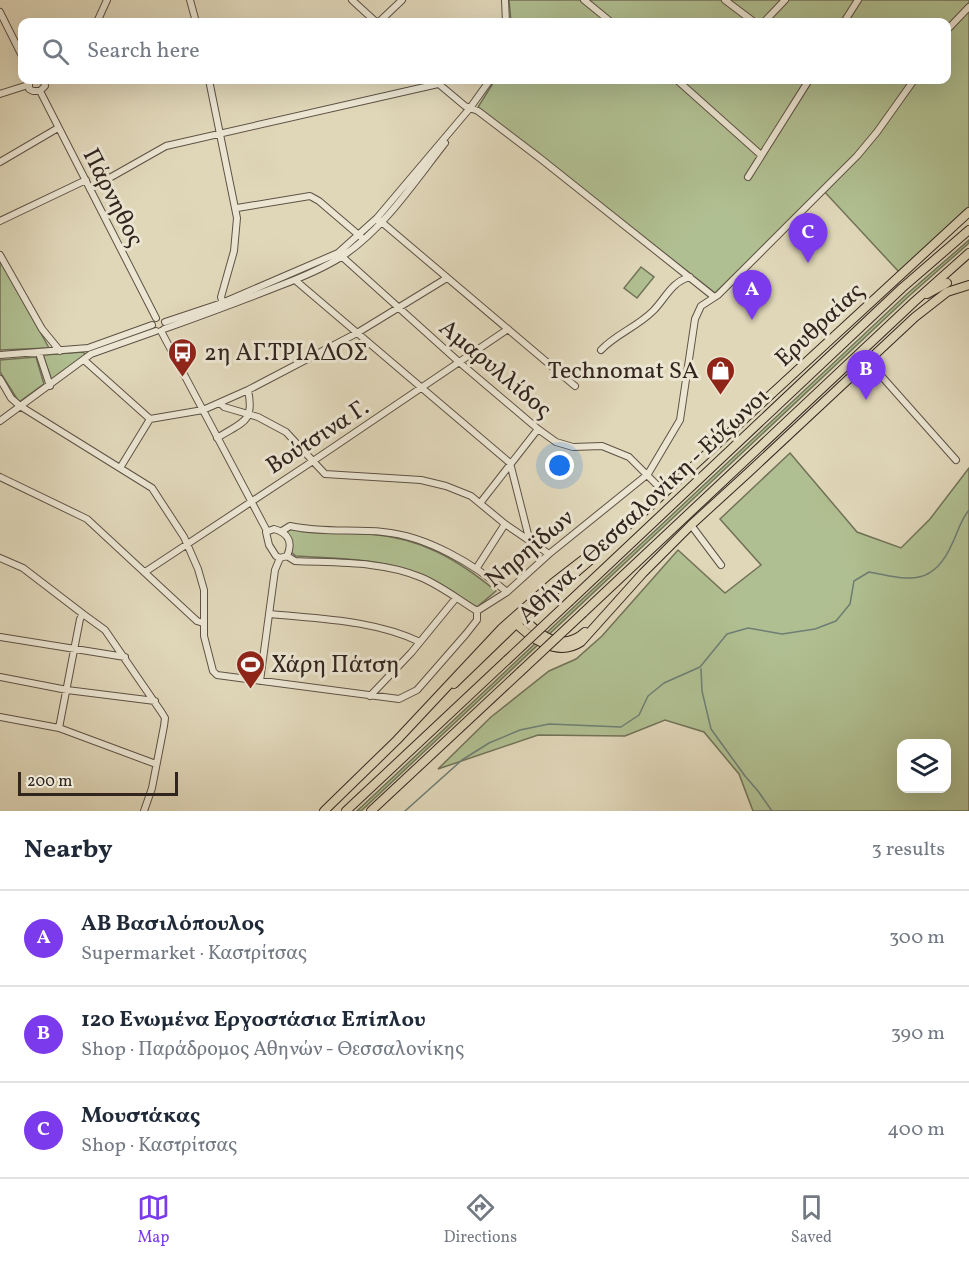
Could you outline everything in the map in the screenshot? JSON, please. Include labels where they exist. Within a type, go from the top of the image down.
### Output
[{"type":"highway","name":"Αθήνα - Θεσσαλονίκη - Εύζωνοι","points":[[346,811],[902,288],[969,230]]},
{"type":"highway","name":"Αθήνα - Θεσσαλονίκη - Εύζωνοι","points":[[372,811],[969,253]]},
{"type":"highway","points":[[914,302],[947,283]]},
{"type":"main road","name":"Ερυθραίας","points":[[324,811],[420,716],[470,661],[521,616],[578,573],[969,212]]},
{"type":"main road","points":[[514,622],[549,646],[568,648],[577,645],[691,525],[915,317],[942,295],[969,285]]},
{"type":"main road","points":[[521,616],[547,638],[567,642],[578,638],[603,618]]},
{"type":"street","points":[[99,18],[107,0]]},
{"type":"street","points":[[190,0],[195,18]]},
{"type":"street","points":[[352,0],[373,18]]},
{"type":"street","points":[[382,18],[402,0]]},
{"type":"street","points":[[505,0],[507,18]]},
{"type":"street","points":[[584,0],[606,18]]},
{"type":"street","points":[[725,0],[749,18]]},
{"type":"street","points":[[768,18],[785,0]]},
{"type":"street","points":[[847,18],[858,0]]},
{"type":"street","points":[[951,26],[969,7]]},
{"type":"street","points":[[0,12],[18,48]]},
{"type":"street","points":[[0,94],[23,84]]},
{"type":"street","points":[[29,84],[33,92],[40,92],[45,84]]},
{"type":"street","points":[[209,84],[237,208],[237,236],[222,295],[223,305]]},
{"type":"street","points":[[90,189],[166,146],[428,84]]},
{"type":"street","points":[[438,84],[465,106],[478,111],[514,138],[713,296]]},
{"type":"street","points":[[0,355],[91,348],[296,280],[340,255],[401,200],[462,122],[487,84]]},
{"type":"street","points":[[681,84],[761,155]]},
{"type":"street","points":[[748,177],[806,84]]},
{"type":"street","name":"Νηρηϊδων","points":[[284,557],[295,561],[376,566],[402,571],[423,578],[477,611],[507,592],[549,554],[648,474],[678,426],[695,319],[701,306],[713,296],[718,295],[857,156],[911,84]]},
{"type":"street","name":"Πάρνηθος","points":[[40,92],[267,531]]},
{"type":"street","points":[[0,162],[58,128]]},
{"type":"street","points":[[0,221],[86,180]]},
{"type":"street","points":[[237,208],[310,196],[361,237]]},
{"type":"street","points":[[379,220],[575,386]]},
{"type":"street","points":[[0,255],[42,329],[60,351]]},
{"type":"street","points":[[223,305],[340,255]]},
{"type":"street","name":"Αμαρυλλίδος","points":[[340,255],[459,362],[538,429],[556,442],[573,447],[602,446],[629,457],[665,493]]},
{"type":"street","points":[[120,468],[150,419],[203,410],[248,390],[357,333],[447,278]]},
{"type":"street","points":[[601,350],[611,339],[628,331],[653,311],[667,292],[680,280],[690,278]]},
{"type":"street","points":[[296,280],[510,464],[529,538]]},
{"type":"street","points":[[0,421],[98,351],[159,326]]},
{"type":"street","name":"Βούτσινα Γ.","points":[[145,573],[422,389],[508,329]]},
{"type":"street","points":[[39,353],[50,386]]},
{"type":"street","points":[[84,360],[150,419]]},
{"type":"street","points":[[868,361],[957,460]]},
{"type":"street","points":[[0,379],[11,398],[20,406],[150,486],[187,544],[198,569],[204,590],[205,615],[202,623],[208,654],[213,671],[217,675],[399,699],[413,693],[473,626],[478,616],[477,611]]},
{"type":"street","points":[[217,438],[249,415],[251,406],[248,390]]},
{"type":"street","points":[[220,403],[224,407],[269,422],[286,432],[325,474],[421,480],[461,492],[481,502],[505,524],[529,538],[549,554]]},
{"type":"street","points":[[481,502],[538,429]]},
{"type":"street","points":[[0,477],[87,519],[197,621],[202,623]]},
{"type":"street","points":[[476,569],[505,524]]},
{"type":"street","points":[[282,531],[290,525],[312,530],[388,532],[415,539],[436,547],[476,569],[507,592]]},
{"type":"street","points":[[691,525],[721,565]]},
{"type":"street","points":[[260,681],[276,570],[284,557],[290,547],[289,540],[282,531],[274,529],[267,531],[269,545],[276,556],[284,557]]},
{"type":"street","points":[[0,558],[24,568],[105,630],[165,718],[152,788],[144,811]]},
{"type":"street","points":[[370,696],[420,642],[456,598]]},
{"type":"street","points":[[59,728],[82,614]]},
{"type":"street","points":[[270,614],[342,620],[420,642]]},
{"type":"street","points":[[0,637],[125,657]]},
{"type":"street","points":[[0,677],[67,690],[155,701]]},
{"type":"street","points":[[0,717],[59,728],[156,764]]},
{"type":"green space","points":[[509,0],[969,0],[969,208],[899,272],[822,189],[715,293],[478,107],[492,84],[951,84],[951,18],[511,18]]},
{"type":"green space","points":[[969,240],[969,243],[909,296],[361,811],[357,811],[907,294]]},
{"type":"green space","points":[[0,259],[49,348],[0,350]]},
{"type":"green space","points":[[641,267],[654,277],[637,298],[624,288]]},
{"type":"green space","points":[[83,352],[86,355],[52,381],[43,355]]},
{"type":"green space","points":[[36,357],[44,384],[19,402],[0,372],[0,360]]},
{"type":"green space","points":[[790,453],[857,532],[901,548],[930,519],[969,468],[969,811],[753,811],[739,774],[704,732],[665,720],[625,736],[538,735],[438,769],[491,717],[549,671],[576,659],[602,636],[678,550],[725,593],[761,565],[720,519]]},
{"type":"green space","points":[[291,529],[388,536],[422,545],[467,569],[496,591],[477,607],[414,571],[381,563],[296,556],[291,552],[292,542],[286,532]]},
{"type":"waterway","points":[[405,811],[462,760],[489,743],[520,730],[549,724],[621,727],[639,715],[648,696],[664,683],[700,667],[727,634],[748,628],[782,634],[815,629],[836,621],[850,604],[854,581],[869,572],[908,578],[928,574],[945,558],[969,510]]},
{"type":"waterway","points":[[701,669],[702,691],[711,729],[772,811]]},
{"type":"place","name":"Μουστάκας","points":[[808,263]]},
{"type":"place","name":"ΑΒ Βασιλόπουλος","points":[[752,320]]},
{"type":"place","name":"2η ΑΓ.ΤΡΙΑΔΟΣ","points":[[183,378]]},
{"type":"place","name":"Technomat SA","points":[[720,396]]},
{"type":"place","name":"120 Ενωμένα Εργοστάσια Επίπλου","points":[[866,400]]},
{"type":"place","name":"Χάρη Πάτση","points":[[250,690]]}]
